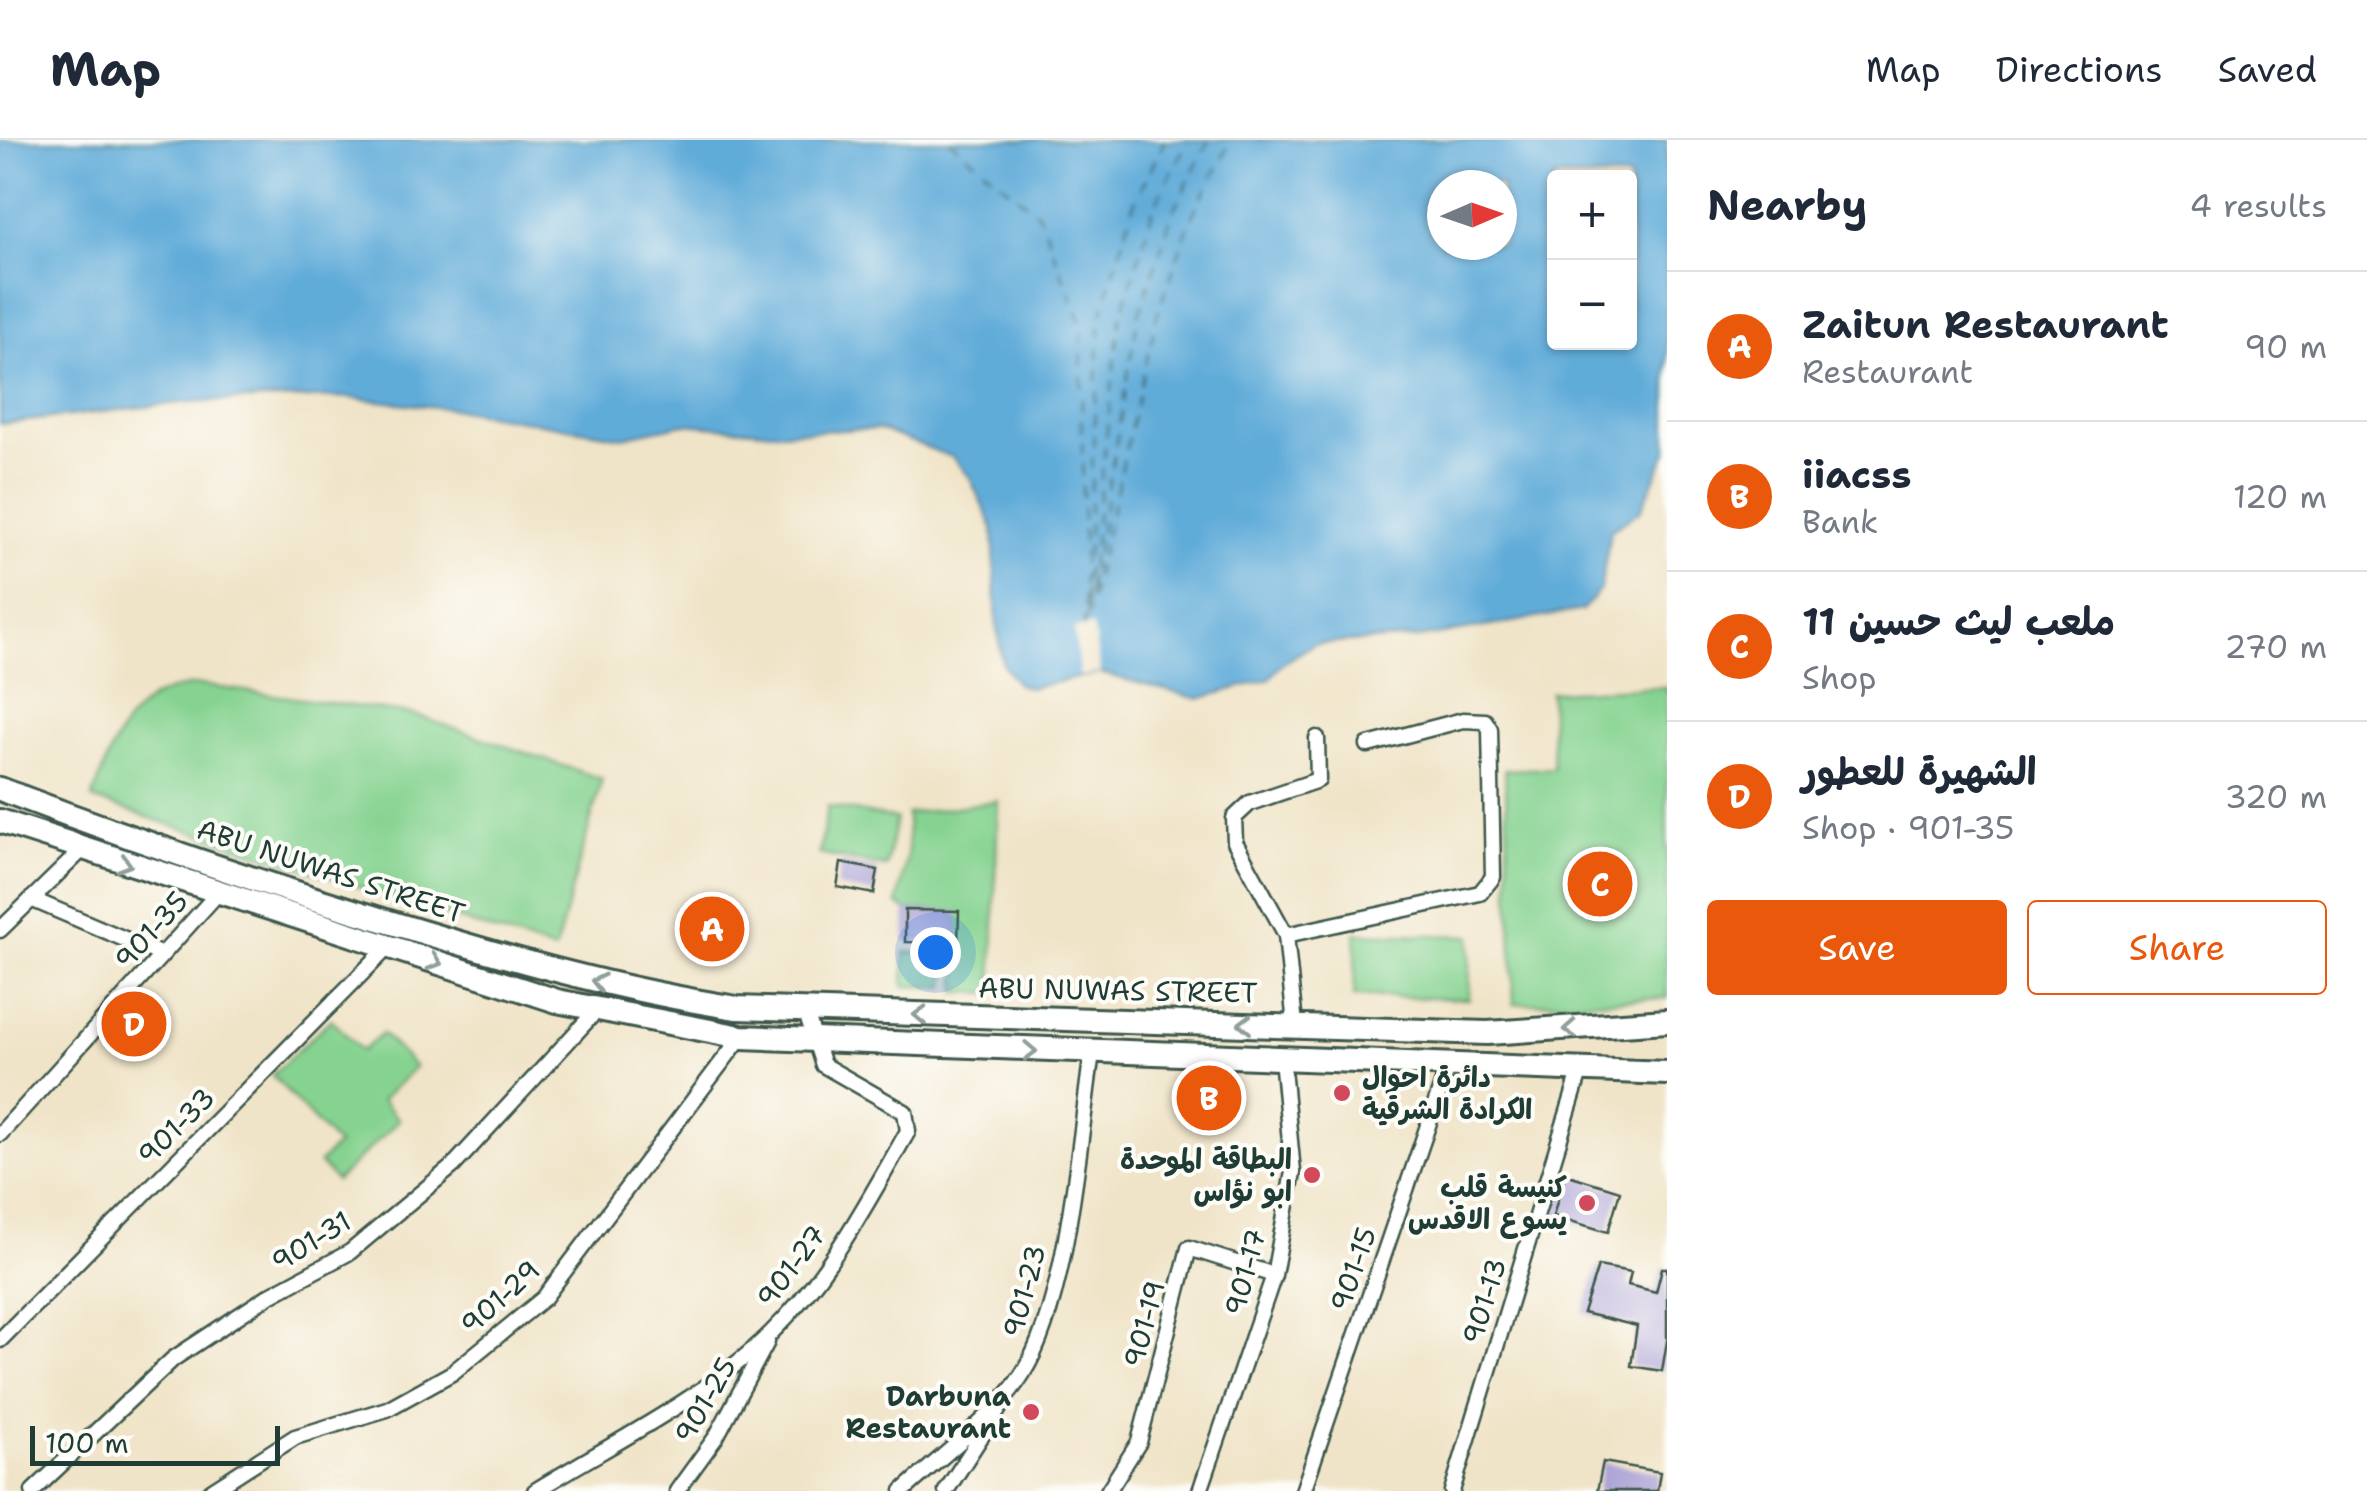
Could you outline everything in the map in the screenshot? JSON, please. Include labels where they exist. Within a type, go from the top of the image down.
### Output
[{"type":"main road","name":"ABU NUWAS STREET","points":[[0,789],[278,888],[518,961],[694,1002],[806,1012],[1500,1032],[1667,1022]]},
{"type":"main road","name":"ABU NUWAS STREET","points":[[0,820],[82,850],[596,1011],[741,1038],[812,1044],[1667,1073]]},
{"type":"street","points":[[1286,934],[1480,893],[1492,877],[1490,729],[1485,722],[1463,720],[1368,745]]},
{"type":"street","points":[[1295,1025],[1286,934],[1235,842],[1234,818],[1250,803],[1318,780],[1317,738]]},
{"type":"street","points":[[0,930],[82,850]]},
{"type":"street","name":"901-35","points":[[0,1134],[218,893]]},
{"type":"street","points":[[31,900],[162,955]]},
{"type":"street","name":"901-33","points":[[0,1340],[388,947]]},
{"type":"street","name":"901-31","points":[[33,1491],[173,1358],[270,1295],[350,1252],[453,1166],[596,1011]]},
{"type":"street","points":[[806,1012],[812,1044]]},
{"type":"street","name":"901-29","points":[[211,1491],[295,1437],[388,1409],[452,1372],[544,1298],[741,1038]]},
{"type":"street","name":"901-27","points":[[535,1491],[721,1376],[772,1332],[818,1279],[857,1220],[910,1121],[905,1112],[833,1073],[823,1065],[812,1044]]},
{"type":"street","name":"901-23","points":[[903,1491],[1012,1389],[1047,1322],[1092,1053]]},
{"type":"street","name":"901-17","points":[[1200,1491],[1274,1275],[1293,1172],[1282,1058]]},
{"type":"street","name":"901-15","points":[[1303,1491],[1450,1064]]},
{"type":"street","name":"901-13","points":[[1452,1491],[1581,1069]]},
{"type":"street","name":"901-19","points":[[1108,1491],[1139,1442],[1190,1248],[1274,1275]]},
{"type":"street","name":"901-25","points":[[677,1491],[716,1437],[772,1332]]},
{"type":"street","points":[[946,1491],[1012,1389]]},
{"type":"green space","points":[[200,685],[412,714],[602,779],[555,951],[92,799],[117,739],[140,708],[176,688]]},
{"type":"green space","points":[[1667,687],[1667,998],[1514,1004],[1505,770],[1553,768],[1550,692]]},
{"type":"green space","points":[[998,801],[992,993],[957,992],[958,912],[905,910],[897,903],[908,850],[907,814]]},
{"type":"green space","points":[[828,806],[896,819],[886,867],[819,854]]},
{"type":"green space","points":[[1356,933],[1471,936],[1469,999],[1354,996]]},
{"type":"green space","points":[[905,952],[947,953],[946,987],[904,986]]},
{"type":"green space","points":[[331,1019],[362,1051],[382,1033],[415,1067],[381,1100],[399,1120],[336,1181],[319,1163],[337,1145],[272,1075]]},
{"type":"water","points":[[0,140],[1667,140],[1667,452],[1641,510],[1611,530],[1600,590],[1582,610],[1419,638],[1314,644],[1282,664],[1269,679],[1199,699],[1100,673],[1030,688],[1017,684],[1003,664],[997,629],[993,528],[969,476],[952,457],[878,429],[776,432],[684,424],[623,437],[455,409],[341,397],[187,402],[0,424]]},
{"type":"pier","points":[[1093,626],[1100,673],[1080,676],[1074,629]]},
{"type":"building","points":[[841,863],[878,870],[874,894],[837,887]]},
{"type":"building","points":[[905,910],[959,911],[958,943],[905,942]]},
{"type":"building","name":"كنيسة قلب يسوع الاقدس","points":[[1565,1174],[1620,1191],[1608,1232],[1553,1216]]},
{"type":"building","points":[[1598,1266],[1631,1272],[1628,1285],[1656,1292],[1662,1268],[1667,1268],[1667,1341],[1662,1371],[1631,1366],[1637,1326],[1583,1313]]},
{"type":"building","points":[[1603,1462],[1660,1472],[1657,1491],[1597,1491]]},
{"type":"ferry route","points":[[949,140],[1038,213],[1081,322],[1084,628]]},
{"type":"ferry route","points":[[1085,601],[1100,320],[1134,203],[1165,140]]},
{"type":"ferry route","points":[[1086,611],[1120,319],[1154,207],[1188,140]]},
{"type":"ferry route","points":[[1089,597],[1138,317],[1173,212],[1209,140]]},
{"type":"ferry route","points":[[1086,621],[1157,316],[1192,216],[1232,140]]},
{"type":"place","name":"ملعب ليث حسين 11","points":[[1600,884]]},
{"type":"place","name":"Zaitun Restaurant","points":[[712,929]]},
{"type":"place","name":"الشهيرة للعطور","points":[[134,1024]]},
{"type":"place","name":"دائرة احوال الكرادة الشرقية","points":[[1342,1093]]},
{"type":"place","name":"iiacss","points":[[1209,1098]]},
{"type":"place","name":"البطاقة الموحدة ابو نؤاس","points":[[1312,1175]]},
{"type":"place","name":"كنيسة قلب يسوع الاقدس","points":[[1587,1203]]},
{"type":"place","name":"Darbuna Restaurant","points":[[1031,1412]]}]
